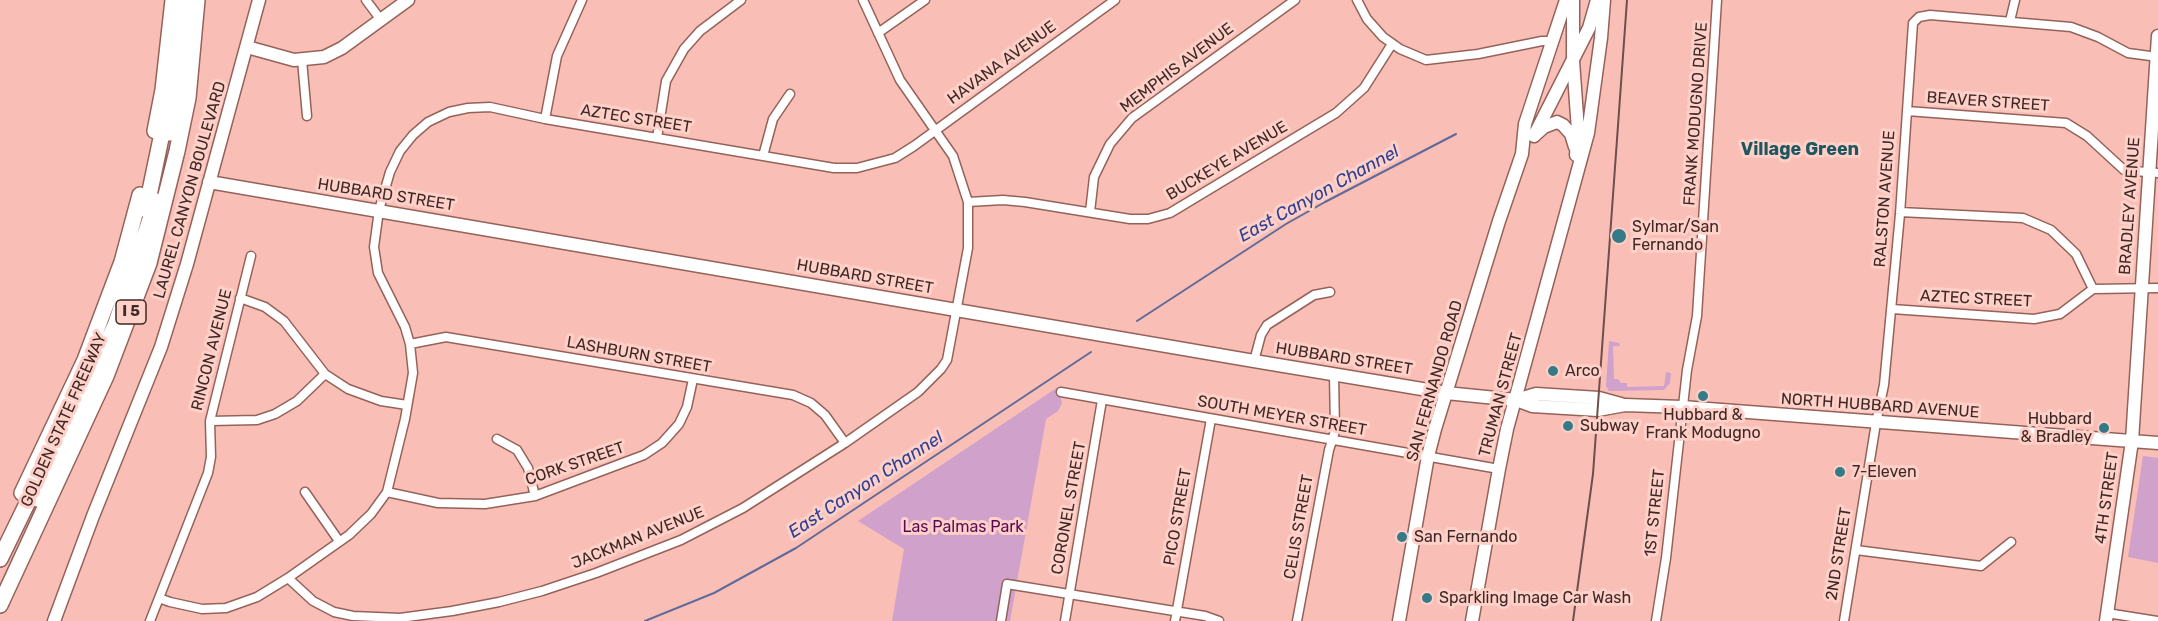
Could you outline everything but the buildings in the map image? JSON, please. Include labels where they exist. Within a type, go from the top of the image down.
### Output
[{"type":"highway","name":"GOLDEN STATE FREEWAY","points":[[0,541],[85,360],[122,262],[150,157],[159,112],[172,0]]},
{"type":"highway","points":[[0,559],[56,444],[103,337],[131,261],[152,184],[168,107],[177,46],[180,0]]},
{"type":"highway","points":[[0,580],[108,342],[136,265],[156,201],[172,127],[182,53],[186,0]]},
{"type":"highway","name":"GOLDEN STATE FREEWAY","points":[[0,605],[106,376],[149,263],[167,195],[188,98],[197,0]]},
{"type":"main road","name":"LAUREL CANYON BOULEVARD","points":[[54,621],[93,516],[161,347],[187,264],[259,0]]},
{"type":"main road","points":[[248,47],[294,60],[324,57],[342,48],[408,0]]},
{"type":"main road","name":"SAN FERNANDO ROAD","points":[[1399,621],[1428,456],[1499,221],[1522,154],[1525,124],[1566,0]]},
{"type":"main road","name":"TRUMAN STREET","points":[[1573,0],[1573,61],[1578,130],[1575,180]]},
{"type":"main road","name":"SAN FERNANDO ROAD","points":[[1522,154],[1535,135],[1573,61],[1589,28],[1597,0]]},
{"type":"main road","name":"TRUMAN STREET","points":[[1472,621],[1499,469],[1588,133],[1604,0]]},
{"type":"main road","name":"BRADLEY AVENUE","points":[[2137,379],[2142,287],[2154,172],[2158,36]]},
{"type":"main road","points":[[1535,135],[1544,127],[1557,122],[1571,134],[1576,150]]},
{"type":"main road","name":"HUBBARD STREET","points":[[209,182],[1446,393],[1516,400],[1532,406],[1598,404]]},
{"type":"main road","name":"4TH STREET","points":[[2107,617],[2132,441],[2137,379]]},
{"type":"main road","name":"NORTH HUBBARD AVENUE","points":[[1598,404],[1682,408],[2132,441]]},
{"type":"main road","points":[[2132,441],[2158,443]]},
{"type":"street","points":[[366,0],[381,20]]},
{"type":"street","points":[[545,120],[557,56],[582,0]]},
{"type":"street","points":[[657,138],[666,81],[684,49],[700,31],[741,0]]},
{"type":"street","name":"JACKMAN AVENUE","points":[[288,578],[313,601],[334,612],[353,616],[400,618],[499,602],[596,573],[681,540],[743,508],[845,443],[918,392],[941,369],[947,360],[968,248],[968,202],[957,163],[900,80],[863,0]]},
{"type":"street","points":[[878,33],[925,0]]},
{"type":"street","name":"HAVANA AVENUE","points":[[936,130],[1115,0]]},
{"type":"street","name":"MEMPHIS AVENUE","points":[[1090,212],[1094,177],[1110,144],[1132,118],[1295,0]]},
{"type":"street","points":[[1357,0],[1367,19],[1392,44],[1426,60],[1478,54],[1542,40],[1552,41]]},
{"type":"street","name":"FRANK MODUGNO DRIVE","points":[[1682,408],[1697,316],[1718,0]]},
{"type":"street","points":[[2015,0],[2010,21],[2071,27],[2098,37],[2128,53],[2157,57]]},
{"type":"street","name":"RALSTON AVENUE","points":[[1884,385],[1900,212],[1912,27],[1919,17],[1935,15],[2010,21]]},
{"type":"street","name":"BUCKEYE AVENUE","points":[[968,202],[1003,200],[1130,219],[1148,219],[1170,213],[1336,113],[1364,88],[1392,44]]},
{"type":"street","points":[[302,60],[307,116]]},
{"type":"street","points":[[763,156],[773,119],[790,94]]},
{"type":"street","name":"AZTEC STREET","points":[[387,492],[413,373],[410,344],[405,327],[378,273],[374,247],[379,210],[390,172],[400,151],[428,122],[449,112],[490,107],[545,120],[834,168],[857,168],[895,158],[936,130]]},
{"type":"street","name":"BEAVER STREET","points":[[1907,111],[2066,123],[2087,136],[2124,170],[2154,172]]},
{"type":"street","points":[[1900,212],[2023,218],[2051,230],[2076,254],[2093,289],[2158,288]]},
{"type":"street","name":"RINCON AVENUE","points":[[150,621],[208,473],[211,457],[210,421],[251,256]]},
{"type":"street","name":"AZTEC STREET","points":[[1892,309],[2034,319],[2060,314],[2093,289]]},
{"type":"street","points":[[1254,361],[1261,335],[1267,325],[1314,295],[1330,292]]},
{"type":"street","points":[[240,298],[265,307],[284,321],[325,374],[348,389],[381,401],[407,405]]},
{"type":"street","name":"LASHBURN STREET","points":[[410,344],[446,337],[793,395],[811,403],[825,415],[845,443]]},
{"type":"street","points":[[210,421],[257,420],[275,414],[297,401],[325,374]]},
{"type":"street","name":"CELIS STREET","points":[[1298,621],[1335,431],[1334,374]]},
{"type":"street","name":"CORK STREET","points":[[387,492],[438,503],[485,504],[535,496],[644,455],[662,443],[679,424],[687,407],[693,379]]},
{"type":"street","name":"2ND STREET","points":[[1844,621],[1884,385]]},
{"type":"street","name":"SOUTH MEYER STREET","points":[[1061,392],[1499,469]]},
{"type":"street","name":"CORONEL STREET","points":[[1065,621],[1102,400]]},
{"type":"street","name":"1ST STREET","points":[[1656,621],[1666,558],[1682,408]]},
{"type":"street","name":"PICO STREET","points":[[1176,617],[1211,419]]},
{"type":"street","points":[[497,439],[517,450],[528,468],[535,496]]},
{"type":"street","points":[[305,492],[339,542]]},
{"type":"street","points":[[159,598],[202,609],[226,608],[257,597],[339,542],[371,514],[387,492]]},
{"type":"street","points":[[1856,550],[1981,566],[2011,542]]},
{"type":"street","points":[[1001,621],[1007,584],[1069,593],[1176,617],[1205,616],[1219,621]]},
{"type":"street","points":[[2107,617],[2157,621]]},
{"type":"green space","points":[[1609,341],[1619,343],[1620,346],[1613,346],[1614,379],[1627,383],[1627,387],[1664,386],[1666,372],[1671,373],[1670,383],[1664,390],[1609,391],[1606,386]]},
{"type":"green space","name":"Las Palmas Park","points":[[1058,387],[1062,403],[1058,411],[1046,419],[1010,621],[892,621],[904,549],[858,521]]},
{"type":"green space","points":[[2143,456],[2158,458],[2158,563],[2128,557]]},
{"type":"waterway","name":"East Canyon Channel","points":[[1137,321],[1286,224],[1456,134]]},
{"type":"waterway","name":"East Canyon Channel","points":[[645,621],[714,593],[796,548],[1091,352]]},
{"type":"railway","points":[[1573,621],[1593,474],[1627,0]]},
{"type":"place","name":"Sylmar/San Fernando","points":[[1619,236]]},
{"type":"place","name":"Arco","points":[[1553,371]]},
{"type":"place","name":"Hubbard & Frank Modugno","points":[[1703,396]]},
{"type":"place","name":"Subway","points":[[1568,426]]},
{"type":"place","name":"Hubbard & Bradley","points":[[2104,428]]},
{"type":"place","name":"7-Eleven","points":[[1840,472]]},
{"type":"place","name":"San Fernando","points":[[1402,537]]},
{"type":"place","name":"Sparkling Image Car Wash","points":[[1427,598]]},
{"type":"district","name":"Village Green","points":[[1800,150]]}]
